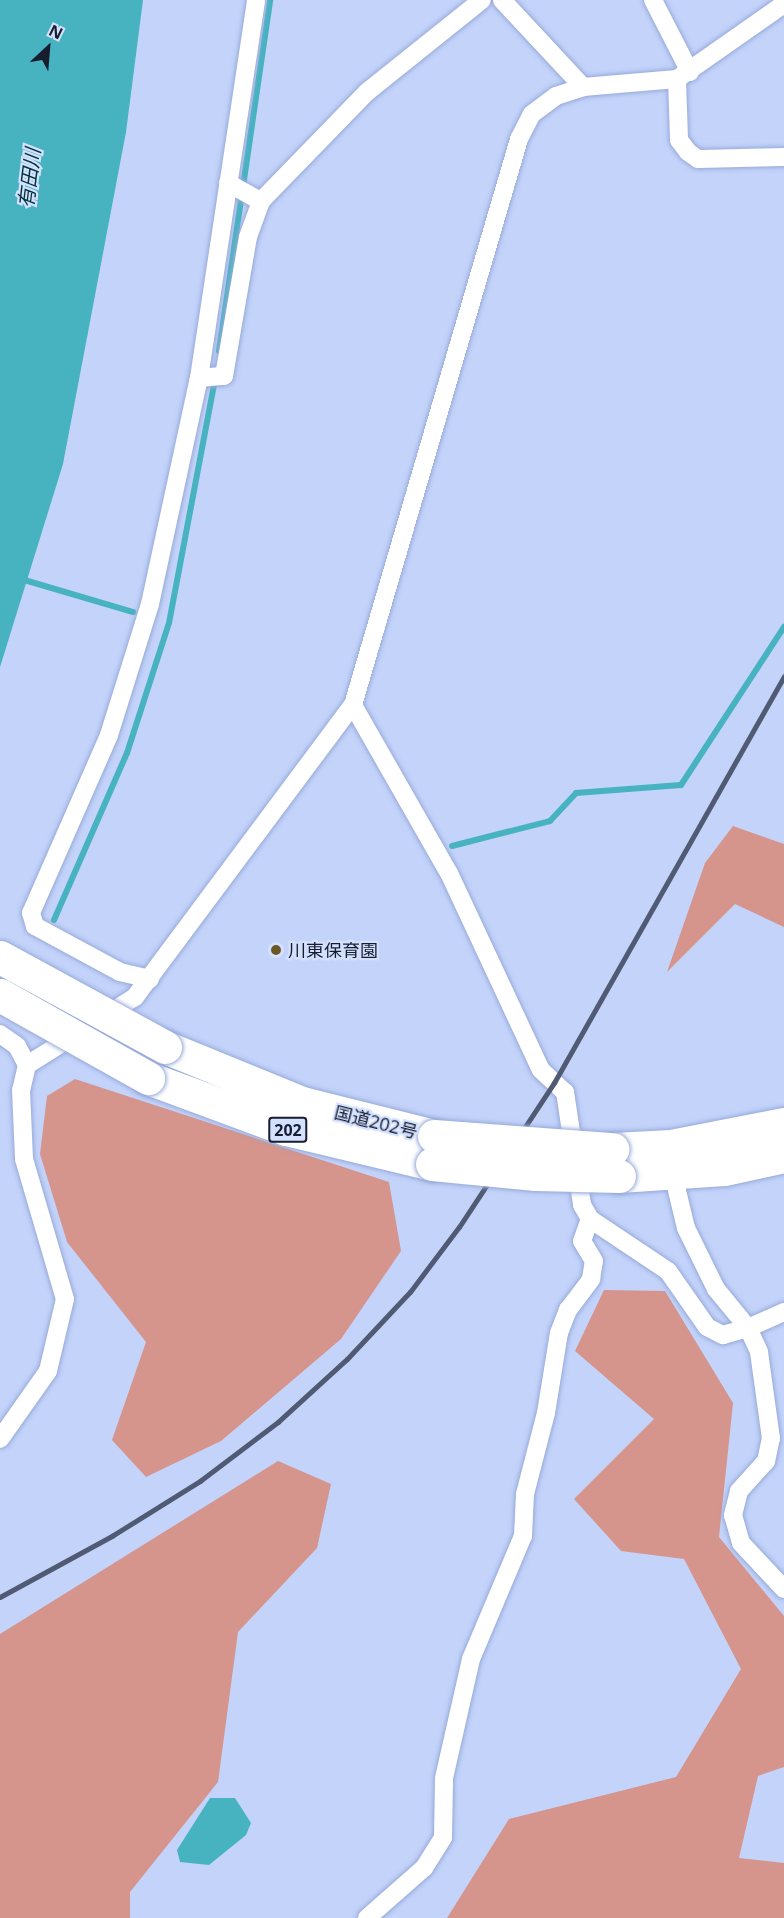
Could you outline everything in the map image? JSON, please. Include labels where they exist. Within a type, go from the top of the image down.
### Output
[{"type":"highway","name":"国道202号","points":[[0,957],[165,1047],[302,1103],[433,1150]]},
{"type":"highway","name":"国道202号","points":[[0,994],[148,1078],[286,1130],[433,1150],[616,1162],[674,1174],[784,1156]]},
{"type":"highway","name":"国道202号","points":[[616,1162],[671,1146],[784,1124]]},
{"type":"street","points":[[150,979],[120,972],[35,926],[31,913],[109,735],[150,604],[199,378],[255,0]]},
{"type":"street","points":[[199,378],[225,376],[248,237],[261,201],[367,92],[482,0]]},
{"type":"street","points":[[502,0],[583,87]]},
{"type":"street","points":[[652,0],[683,75],[679,140],[688,152],[698,159],[784,157]]},
{"type":"street","points":[[27,1065],[135,997],[353,705],[519,139],[532,114],[556,96],[583,87],[683,75],[784,4]]},
{"type":"street","points":[[228,183],[261,201]]},
{"type":"street","points":[[353,705],[449,873],[541,1070],[565,1092],[582,1204],[590,1219],[668,1270],[706,1327],[723,1335],[748,1328],[784,1312]]},
{"type":"street","points":[[0,1034],[17,1046],[27,1065],[21,1090],[24,1159],[65,1299],[48,1371],[0,1439]]},
{"type":"street","points":[[674,1174],[686,1228],[716,1289],[748,1328],[759,1352],[771,1438],[766,1461],[739,1491],[734,1515],[741,1544],[784,1589]]},
{"type":"street","points":[[367,1918],[424,1868],[443,1837],[444,1778],[471,1659],[523,1536],[525,1494],[546,1413],[559,1333],[568,1310],[591,1279],[594,1261],[582,1241],[590,1219]]},
{"type":"shaded area","points":[[733,826],[784,844],[784,927],[735,904],[667,972],[705,863]]},
{"type":"shaded area","points":[[75,1079],[389,1182],[401,1251],[341,1339],[221,1441],[146,1477],[112,1440],[146,1342],[67,1242],[40,1154],[47,1096]]},
{"type":"shaded area","points":[[604,1290],[665,1291],[733,1403],[719,1537],[784,1616],[784,1767],[758,1776],[739,1858],[784,1863],[784,1918],[447,1918],[509,1819],[676,1777],[741,1669],[684,1559],[621,1551],[574,1499],[654,1419],[575,1351]]},
{"type":"shaded area","points":[[278,1461],[331,1484],[317,1548],[238,1632],[218,1782],[130,1892],[130,1918],[0,1918],[0,1634]]},
{"type":"water","name":"有田川","points":[[0,0],[143,0],[126,132],[63,464],[0,667]]},
{"type":"water","points":[[210,1798],[235,1798],[251,1823],[246,1835],[209,1865],[180,1862],[177,1850]]},
{"type":"waterway","points":[[219,351],[270,0]]},
{"type":"waterway","points":[[54,920],[127,753],[169,623],[215,379]]},
{"type":"waterway","points":[[21,579],[133,612]]},
{"type":"waterway","points":[[452,846],[550,821],[576,793],[681,785],[784,627]]},
{"type":"railway","points":[[0,1597],[112,1536],[200,1481],[278,1422],[347,1359],[410,1292],[459,1227],[554,1083],[784,676]]},
{"type":"place","name":"川東保育園","points":[[276,950]]}]
